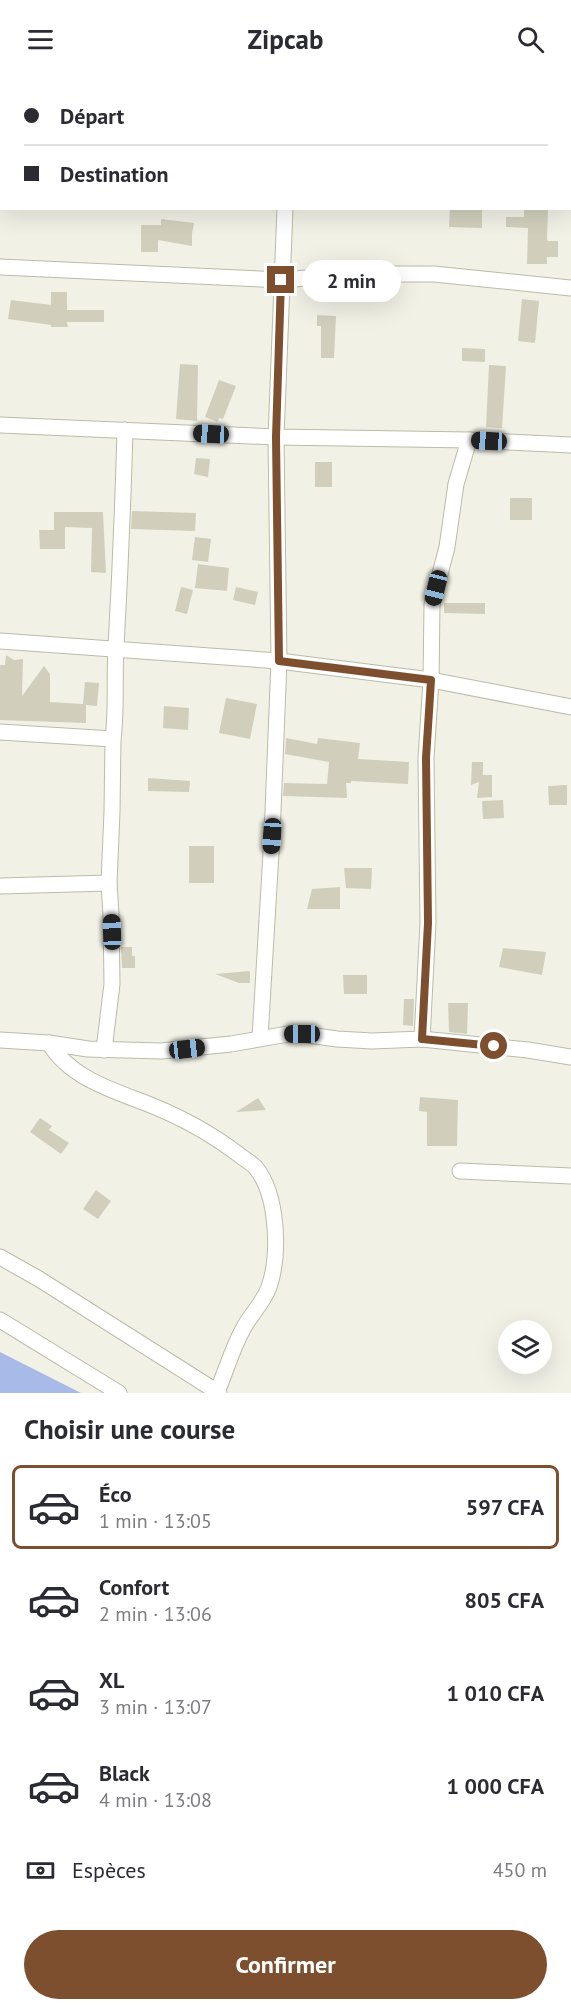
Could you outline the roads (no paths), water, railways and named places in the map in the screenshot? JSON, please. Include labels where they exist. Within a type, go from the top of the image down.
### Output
[{"type":"street","points":[[260,1038],[272,836],[279,661],[276,437],[285,210]]},
{"type":"street","points":[[0,267],[281,280],[358,274],[434,274],[571,288]]},
{"type":"street","points":[[0,425],[276,437],[469,440],[571,445]]},
{"type":"street","points":[[104,1050],[112,984],[109,883],[124,430]]},
{"type":"street","points":[[422,1039],[428,923],[426,758],[431,680],[432,605],[447,547],[456,484],[469,440]]},
{"type":"street","points":[[0,641],[279,661],[431,680],[571,706]]},
{"type":"street","points":[[0,732],[113,739]]},
{"type":"street","points":[[0,886],[109,883]]},
{"type":"street","points":[[0,1040],[104,1050],[170,1051],[302,1034],[372,1041],[422,1039],[571,1057]]},
{"type":"street","points":[[0,1257],[39,1279],[218,1392],[238,1337],[268,1289],[274,1259],[272,1199],[256,1168],[200,1128],[158,1108],[104,1088],[81,1075],[57,1057],[49,1043]]},
{"type":"street","points":[[460,1171],[571,1176]]},
{"type":"street","points":[[0,1320],[119,1393]]},
{"type":"water","points":[[0,1352],[81,1393],[0,1393]]}]
